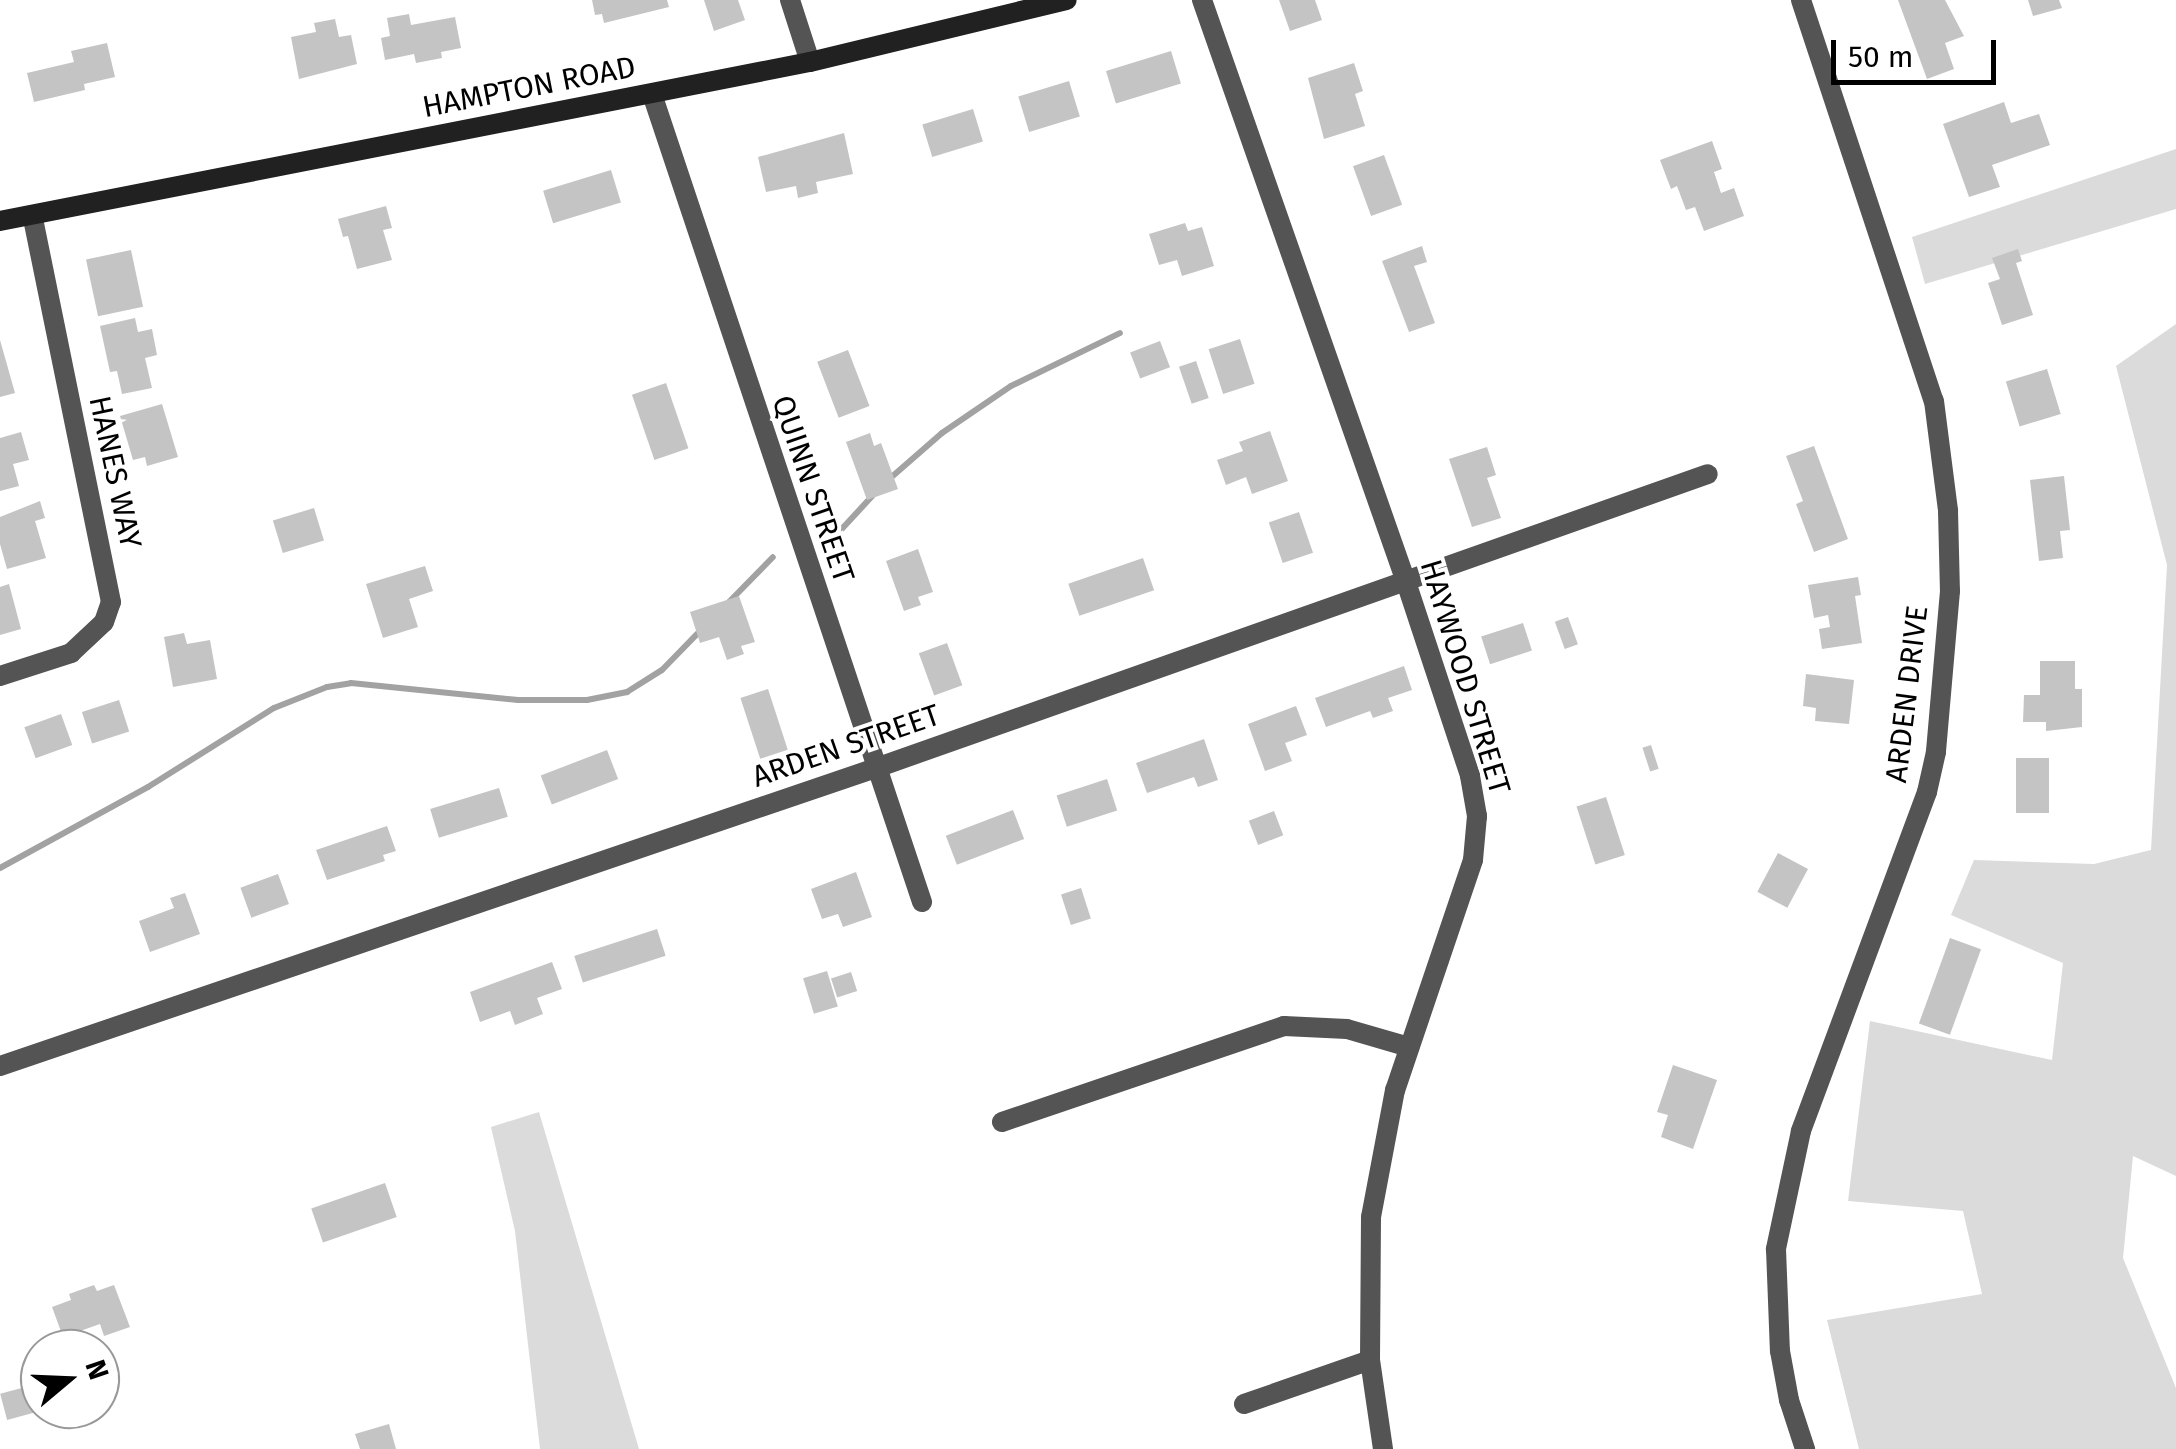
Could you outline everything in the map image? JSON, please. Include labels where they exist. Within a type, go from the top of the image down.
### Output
[{"type":"main road","name":"HAMPTON ROAD","points":[[0,221],[810,62],[1067,0]]},
{"type":"street","points":[[790,0],[810,62]]},
{"type":"street","name":"HAYWOOD STREET","points":[[1202,0],[1406,582],[1470,776],[1477,816],[1474,860],[1395,1090],[1372,1217],[1370,1360],[1383,1449]]},
{"type":"street","name":"ARDEN DRIVE","points":[[1802,0],[1934,401],[1948,511],[1950,591],[1936,752],[1927,792],[1801,1131],[1776,1249],[1780,1351],[1788,1400],[1804,1449]]},
{"type":"street","name":"QUINN STREET","points":[[652,94],[922,902]]},
{"type":"street","name":"HANES WAY","points":[[0,676],[71,653],[104,622],[111,602],[32,215]]},
{"type":"street","name":"ARDEN STREET","points":[[0,1066],[876,768],[1708,474]]},
{"type":"street","points":[[1002,1122],[1284,1026],[1347,1030],[1409,1047]]},
{"type":"street","points":[[1244,1404],[1370,1360]]},
{"type":"shaded area","points":[[2176,149],[2176,209],[1925,284],[1912,237]]},
{"type":"shaded area","points":[[2176,324],[2176,1176],[2133,1156],[2123,1258],[2176,1388],[2176,1449],[1859,1449],[1827,1320],[1982,1294],[1963,1211],[1848,1201],[1870,1021],[2052,1060],[2063,963],[1951,915],[1974,860],[2094,864],[2151,850],[2167,565],[2116,366]]},
{"type":"shaded area","points":[[539,1112],[639,1449],[540,1449],[515,1231],[491,1127]]},
{"type":"building","points":[[592,0],[667,0],[669,7],[604,23],[602,14],[595,15]]},
{"type":"building","points":[[704,0],[738,0],[745,20],[714,31]]},
{"type":"building","points":[[1279,0],[1315,0],[1322,20],[1290,31]]},
{"type":"building","points":[[1898,0],[1945,0],[1964,36],[1945,43],[1954,69],[1927,79]]},
{"type":"building","points":[[2028,0],[2059,0],[2062,8],[2033,16]]},
{"type":"building","points":[[409,14],[411,25],[455,17],[461,48],[441,52],[442,58],[416,63],[414,54],[385,60],[381,38],[390,36],[387,18]]},
{"type":"building","points":[[335,19],[339,37],[351,35],[357,64],[299,79],[291,37],[316,32],[314,23]]},
{"type":"building","points":[[107,43],[115,77],[84,84],[85,90],[34,102],[27,73],[74,62],[71,51]]},
{"type":"building","points":[[1171,51],[1181,84],[1116,103],[1106,71]]},
{"type":"building","points":[[1354,63],[1363,91],[1355,94],[1365,126],[1324,139],[1308,78]]},
{"type":"building","points":[[1069,81],[1080,116],[1029,132],[1018,96]]},
{"type":"building","points":[[2004,102],[2011,123],[2039,114],[2050,145],[1992,165],[2000,187],[1969,197],[1943,124]]},
{"type":"building","points":[[973,109],[983,142],[932,157],[922,124]]},
{"type":"building","points":[[844,133],[853,174],[816,182],[818,193],[798,198],[796,186],[766,192],[758,157]]},
{"type":"building","points":[[1712,141],[1722,169],[1714,172],[1721,193],[1734,188],[1744,216],[1704,231],[1695,207],[1686,210],[1677,186],[1671,189],[1660,160]]},
{"type":"building","points":[[1384,155],[1402,205],[1371,216],[1353,166]]},
{"type":"building","points":[[611,170],[621,203],[553,223],[543,191]]},
{"type":"building","points":[[386,206],[392,228],[383,230],[392,260],[357,269],[348,236],[343,237],[338,219]]},
{"type":"building","points":[[1185,223],[1188,231],[1202,227],[1214,266],[1182,276],[1177,260],[1159,265],[1149,234]]},
{"type":"building","points":[[1422,246],[1427,262],[1414,266],[1435,323],[1409,332],[1382,261]]},
{"type":"building","points":[[2018,249],[2022,261],[2016,263],[2033,315],[2002,325],[1988,283],[2000,279],[1992,258]]},
{"type":"building","points":[[131,250],[143,307],[98,316],[86,260]]},
{"type":"building","points":[[135,318],[138,332],[152,329],[157,355],[145,358],[152,388],[122,394],[117,371],[110,372],[100,326]]},
{"type":"building","points":[[1240,339],[1255,384],[1223,394],[1209,349]]},
{"type":"building","points":[[0,340],[15,393],[0,397]]},
{"type":"building","points":[[1160,341],[1170,367],[1140,379],[1130,352]]},
{"type":"building","points":[[848,350],[870,406],[839,418],[817,362]]},
{"type":"building","points":[[1196,361],[1209,398],[1192,404],[1179,367]]},
{"type":"building","points":[[2047,369],[2061,414],[2020,427],[2006,382]]},
{"type":"building","points":[[666,383],[688,448],[654,460],[632,395]]},
{"type":"building","points":[[162,404],[178,457],[147,466],[145,457],[133,460],[120,416]]},
{"type":"building","points":[[1270,431],[1288,481],[1252,494],[1246,477],[1226,485],[1217,460],[1243,451],[1239,442]]},
{"type":"building","points":[[21,432],[29,460],[13,464],[19,486],[0,491],[0,438]]},
{"type":"building","points":[[870,433],[874,446],[881,443],[898,489],[867,500],[846,442]]},
{"type":"building","points":[[1814,446],[1848,539],[1814,552],[1796,504],[1803,501],[1786,456]]},
{"type":"building","points":[[1487,447],[1496,475],[1487,478],[1501,518],[1472,527],[1449,459]]},
{"type":"building","points":[[2064,476],[2070,530],[2060,531],[2063,558],[2039,561],[2030,480]]},
{"type":"building","points":[[40,501],[45,518],[35,521],[46,558],[7,569],[0,544],[0,517]]},
{"type":"building","points":[[314,508],[324,541],[283,553],[273,521]]},
{"type":"building","points":[[1299,512],[1313,553],[1283,563],[1269,522]]},
{"type":"building","points":[[918,549],[933,592],[918,597],[921,605],[904,611],[886,561]]},
{"type":"building","points":[[1143,558],[1154,590],[1079,616],[1068,584]]},
{"type":"building","points":[[425,566],[433,591],[409,599],[418,627],[383,638],[366,584]]},
{"type":"building","points":[[1858,577],[1861,595],[1855,596],[1862,643],[1822,649],[1819,629],[1830,627],[1828,615],[1814,618],[1808,585]]},
{"type":"building","points":[[9,584],[21,629],[0,635],[0,587]]},
{"type":"building","points":[[739,596],[755,642],[741,646],[744,654],[727,660],[719,637],[700,643],[690,612]]},
{"type":"building","points":[[1568,617],[1578,644],[1565,649],[1555,622]]},
{"type":"building","points":[[1523,623],[1532,651],[1490,664],[1481,637]]},
{"type":"building","points":[[184,633],[187,644],[210,640],[217,679],[173,687],[164,637]]},
{"type":"building","points":[[947,643],[962,685],[934,696],[919,653]]},
{"type":"building","points":[[2040,661],[2075,661],[2075,689],[2082,689],[2082,727],[2046,731],[2046,722],[2023,722],[2024,695],[2040,695]]},
{"type":"building","points":[[1404,666],[1412,690],[1388,698],[1393,711],[1373,718],[1370,711],[1326,727],[1315,698]]},
{"type":"building","points":[[1806,674],[1854,680],[1849,724],[1815,721],[1816,708],[1803,706]]},
{"type":"building","points":[[768,689],[788,750],[760,759],[740,698]]},
{"type":"building","points":[[119,700],[129,731],[92,743],[82,712]]},
{"type":"building","points":[[1296,706],[1307,735],[1285,743],[1292,761],[1265,771],[1248,724]]},
{"type":"building","points":[[61,714],[72,745],[36,758],[24,727]]},
{"type":"building","points":[[1204,739],[1218,780],[1198,787],[1194,777],[1147,793],[1136,763]]},
{"type":"building","points":[[1651,745],[1659,769],[1650,772],[1642,748]]},
{"type":"building","points":[[607,750],[618,779],[552,804],[541,775]]},
{"type":"building","points":[[2016,758],[2049,758],[2049,813],[2016,813]]},
{"type":"building","points":[[1107,779],[1117,810],[1067,827],[1057,795]]},
{"type":"building","points":[[499,788],[508,817],[439,838],[430,809]]},
{"type":"building","points":[[1606,797],[1625,855],[1595,865],[1577,807]]},
{"type":"building","points":[[1013,810],[1024,839],[957,865],[946,836]]},
{"type":"building","points":[[1274,811],[1283,835],[1258,845],[1249,821]]},
{"type":"building","points":[[387,826],[396,851],[383,855],[385,861],[327,880],[316,850]]},
{"type":"building","points":[[1778,853],[1808,869],[1787,908],[1757,892]]},
{"type":"building","points":[[856,872],[872,917],[843,927],[838,914],[822,919],[811,889]]},
{"type":"building","points":[[278,874],[289,904],[251,918],[240,888]]},
{"type":"building","points":[[1081,888],[1091,918],[1071,925],[1061,894]]},
{"type":"building","points":[[185,893],[200,934],[150,952],[139,921],[174,908],[170,898]]},
{"type":"building","points":[[657,929],[666,956],[583,983],[574,956]]},
{"type":"building","points":[[1950,938],[1981,949],[1950,1035],[1919,1024]]},
{"type":"building","points":[[552,962],[562,989],[537,998],[543,1014],[515,1025],[510,1011],[480,1022],[470,992]]},
{"type":"building","points":[[827,971],[838,1006],[814,1014],[803,978]]},
{"type":"building","points":[[851,972],[857,991],[837,998],[831,978]]},
{"type":"building","points":[[1673,1065],[1717,1080],[1693,1149],[1661,1137],[1668,1115],[1657,1112]]},
{"type":"building","points":[[385,1183],[397,1217],[323,1242],[311,1208]]},
{"type":"building","points":[[94,1285],[97,1291],[114,1285],[130,1327],[102,1329],[100,1324],[86,1329],[60,1329],[52,1307],[71,1300],[69,1294]]},
{"type":"building","points":[[20,1388],[20,1416],[7,1420],[0,1394]]},
{"type":"building","points":[[389,1424],[396,1449],[360,1449],[355,1434]]},
{"type":"waterway","points":[[887,481],[942,433],[1011,386],[1120,333]]},
{"type":"waterway","points":[[839,532],[875,493]]},
{"type":"waterway","points":[[728,603],[773,557]]},
{"type":"waterway","points":[[0,868],[148,787],[274,708],[327,687],[351,683],[518,700],[587,700],[627,692],[662,670],[702,629]]}]
